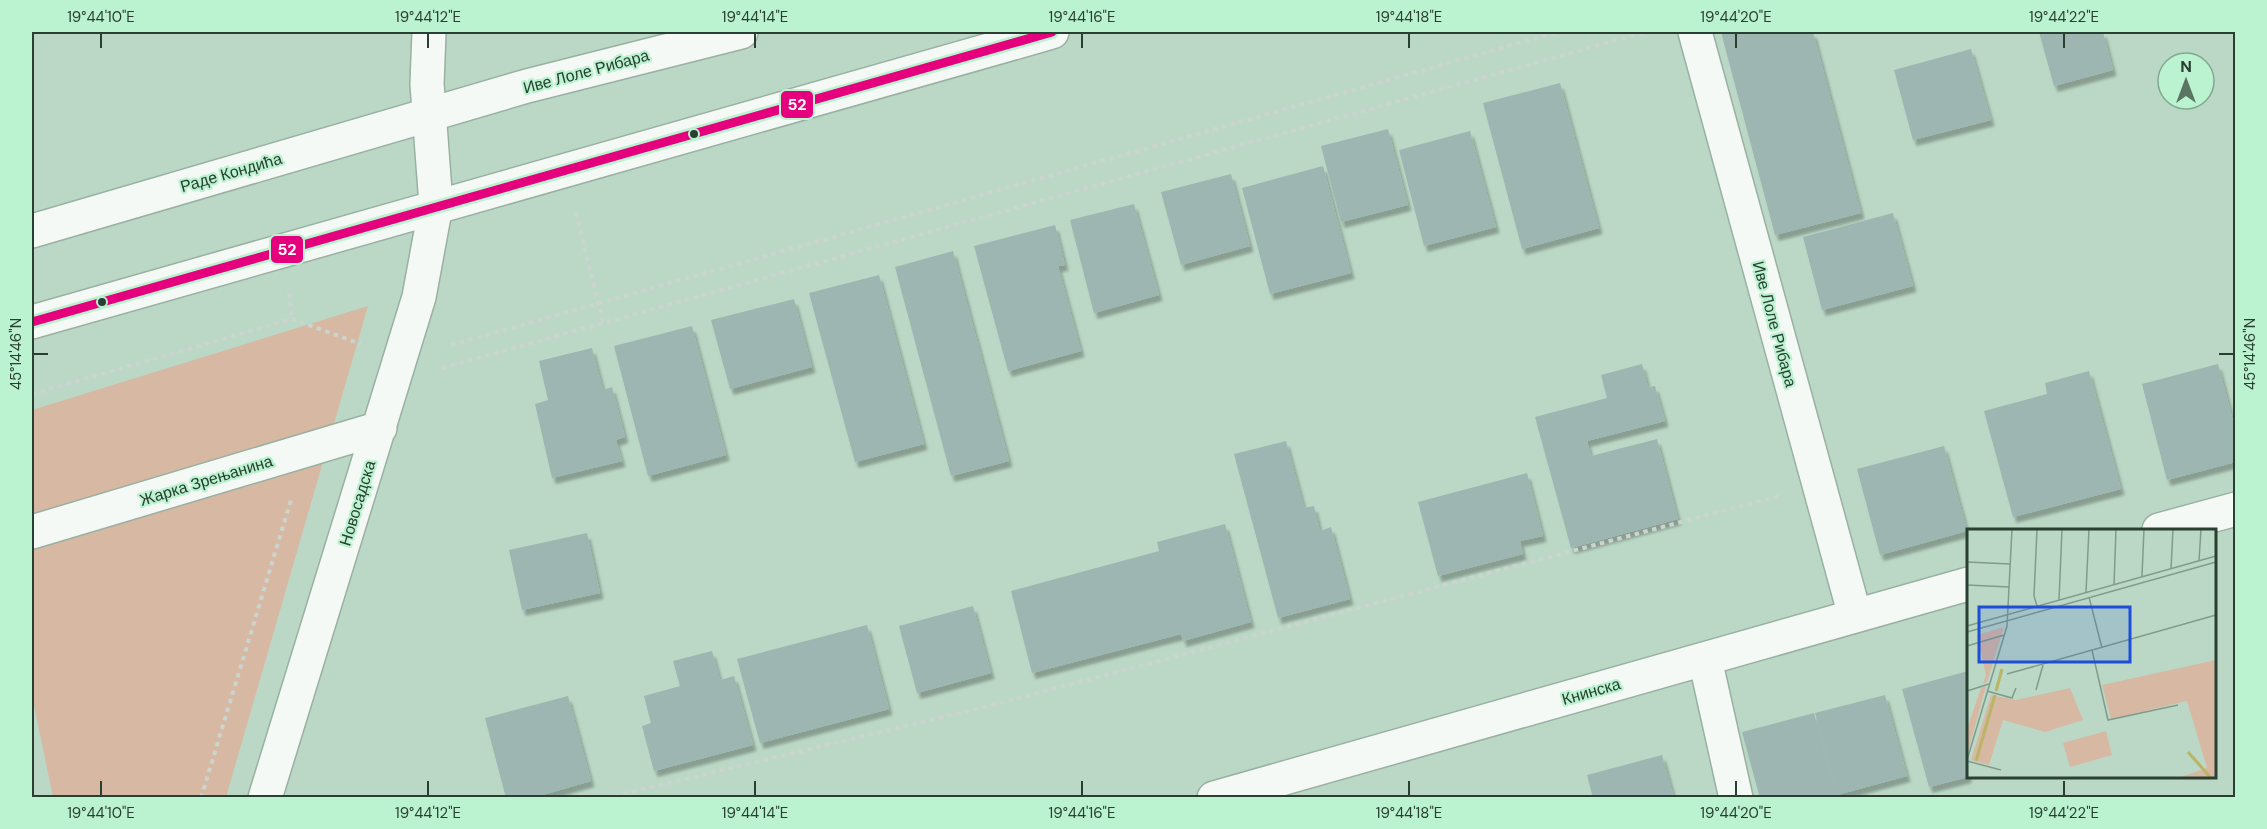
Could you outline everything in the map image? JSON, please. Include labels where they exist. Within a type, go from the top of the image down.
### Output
[{"type":"street","name":"Новосадска","points":[[265,798],[419,297],[436,205],[427,84],[429,32]]},
{"type":"street","name":"Иве Лоле Рибара","points":[[431,114],[526,86],[741,32]]},
{"type":"street","points":[[32,322],[436,205],[1052,32]]},
{"type":"street","name":"Иве Лоле Рибара","points":[[1695,32],[1855,616]]},
{"type":"street","name":"Раде Кондића","points":[[32,231],[431,114]]},
{"type":"street","name":"Жарка Зрењанина","points":[[32,532],[380,428]]},
{"type":"street","points":[[2166,529],[2235,509]]},
{"type":"street","name":"Книнска","points":[[1214,798],[1967,584]]},
{"type":"street","points":[[1705,659],[1736,798]]},
{"type":"path","points":[[398,370],[1558,32]]},
{"type":"path","points":[[32,394],[292,319],[398,370],[1646,32]]},
{"type":"path","points":[[201,798],[306,450]]},
{"type":"path","points":[[606,798],[989,706],[1819,486]]},
{"type":"shaded area","points":[[368,306],[226,797],[53,797],[32,696],[32,410]]},
{"type":"building","points":[[1721,32],[1813,32],[1861,213],[1775,235]]},
{"type":"building","points":[[2039,32],[2103,32],[2113,70],[2054,86]]},
{"type":"building","points":[[1971,49],[1991,120],[1913,140],[1894,70]]},
{"type":"building","points":[[1560,83],[1599,228],[1522,249],[1483,103]]},
{"type":"building","points":[[1388,129],[1408,205],[1341,222],[1321,146]]},
{"type":"building","points":[[1470,131],[1496,227],[1424,246],[1399,150]]},
{"type":"building","points":[[1323,166],[1351,273],[1270,294],[1242,188]]},
{"type":"building","points":[[1231,174],[1250,246],[1181,265],[1161,192]]},
{"type":"building","points":[[1134,204],[1159,295],[1094,313],[1070,220]]},
{"type":"building","points":[[1893,213],[1913,286],[1822,310],[1803,237]]},
{"type":"building","points":[[1055,225],[1065,265],[1058,266],[1081,351],[1008,371],[974,246]]},
{"type":"building","points":[[953,251],[1009,461],[951,476],[895,267]]},
{"type":"building","points":[[879,275],[924,444],[855,462],[809,293]]},
{"type":"building","points":[[794,299],[812,367],[730,389],[711,320]]},
{"type":"building","points":[[692,326],[726,455],[648,476],[614,346]]},
{"type":"building","points":[[592,348],[603,390],[612,387],[625,437],[616,440],[622,461],[552,478],[535,404],[548,400],[539,361]]},
{"type":"building","points":[[1642,364],[1648,387],[1655,386],[1665,421],[1587,441],[1591,456],[1657,439],[1678,519],[1571,548],[1535,417],[1607,398],[1601,375]]},
{"type":"building","points":[[2218,364],[2236,432],[2236,462],[2167,480],[2142,384]]},
{"type":"building","points":[[2089,371],[2121,489],[2013,517],[1984,411],[2047,394],[2045,383]]},
{"type":"building","points":[[1286,441],[1304,508],[1314,506],[1320,531],[1331,527],[1350,599],[1278,618],[1234,454]]},
{"type":"building","points":[[1944,446],[1967,531],[1880,555],[1857,469]]},
{"type":"building","points":[[1527,473],[1543,536],[1520,541],[1523,554],[1438,576],[1418,502]]},
{"type":"building","points":[[1225,524],[1251,622],[1183,641],[1181,634],[1032,673],[1011,591],[1159,551],[1157,542]]},
{"type":"building","points":[[587,533],[600,593],[522,610],[509,550]]},
{"type":"building","points":[[973,606],[991,673],[917,693],[899,626]]},
{"type":"building","points":[[867,625],[889,709],[760,743],[737,659]]},
{"type":"building","points":[[712,651],[720,680],[734,676],[753,745],[654,771],[642,726],[651,723],[644,696],[680,686],[673,661]]},
{"type":"building","points":[[1967,671],[1967,777],[1929,787],[1902,689]]},
{"type":"building","points":[[1885,695],[1907,776],[1837,795],[1815,713]]},
{"type":"building","points":[[568,696],[591,781],[532,798],[506,798],[485,718]]},
{"type":"building","points":[[1814,713],[1837,798],[1760,798],[1742,732]]},
{"type":"building","points":[[1662,755],[1674,798],[1593,798],[1587,775]]},
{"type":"transit line","name":"52","points":[[32,322],[1052,32]]}]
